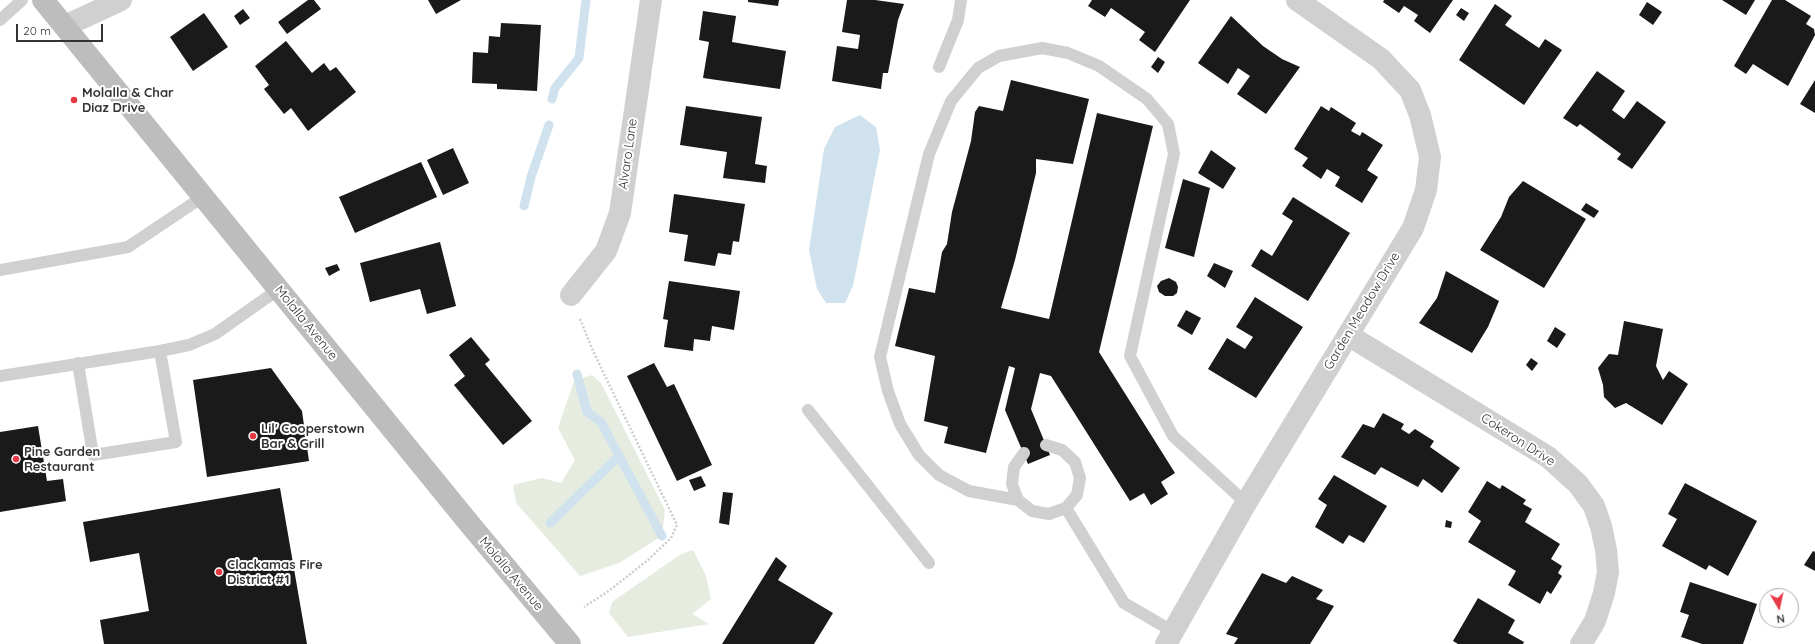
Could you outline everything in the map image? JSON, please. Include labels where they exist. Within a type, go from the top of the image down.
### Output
[{"type":"main road","name":"Molalla Avenue","points":[[44,0],[473,528],[570,644]]},
{"type":"street","points":[[65,26],[121,0]]},
{"type":"street","name":"Alvaro Lane","points":[[571,294],[606,251],[620,212],[651,0]]},
{"type":"street","name":"Garden Meadow Drive","points":[[1170,638],[1246,503],[1413,228],[1426,190],[1430,156],[1420,115],[1410,90],[1398,75],[1381,59],[1297,0]]},
{"type":"street","name":"Cokeron Drive","points":[[1348,334],[1548,457],[1578,484],[1594,506],[1601,526],[1606,550],[1608,572],[1604,593],[1595,620],[1581,644]]},
{"type":"lane","points":[[0,20],[22,0]]},
{"type":"lane","points":[[939,67],[958,20],[961,0]]},
{"type":"lane","points":[[1046,445],[1062,450],[1075,462],[1080,478],[1077,495],[1066,508],[1049,514],[1032,511],[1018,500],[968,491],[939,476],[919,455],[900,424],[888,391],[880,357],[929,154],[951,102],[978,68],[999,56],[1042,48],[1068,53],[1099,66],[1147,99],[1168,124],[1174,154],[1130,356],[1173,436],[1246,503]]},
{"type":"lane","points":[[0,270],[128,248],[204,196]]},
{"type":"lane","points":[[0,376],[160,351],[189,345],[215,334],[279,289]]},
{"type":"lane","points":[[78,363],[92,455],[176,442],[160,351]]},
{"type":"lane","points":[[808,410],[929,563]]},
{"type":"lane","points":[[1018,500],[1012,484],[1014,467],[1024,453]]},
{"type":"lane","points":[[1066,508],[1124,603],[1170,638]]},
{"type":"path","points":[[571,294],[593,351],[677,525],[671,538],[648,560],[610,590],[584,607]]},
{"type":"shaded area","points":[[592,375],[601,383],[665,510],[662,536],[619,563],[580,576],[516,503],[513,485],[542,478],[561,483],[575,460],[558,428],[574,381]]},
{"type":"shaded area","points":[[693,550],[706,576],[711,599],[692,614],[709,624],[628,637],[609,613],[612,602],[681,554]]},
{"type":"water","points":[[860,115],[876,127],[880,150],[853,286],[845,303],[826,303],[817,289],[809,250],[824,149],[835,127]]},
{"type":"building","points":[[308,0],[314,0],[321,9],[287,34],[278,22]]},
{"type":"building","points":[[428,0],[461,0],[436,14]]},
{"type":"building","points":[[748,0],[779,0],[778,6],[748,2]]},
{"type":"building","points":[[847,0],[875,0],[904,4],[898,20],[888,73],[883,73],[881,89],[832,81],[837,46],[858,49],[860,35],[842,32]]},
{"type":"building","points":[[1092,0],[1190,0],[1155,52],[1139,40],[1145,32],[1111,8],[1105,17],[1088,6]]},
{"type":"building","points":[[1384,0],[1453,0],[1430,33],[1414,21],[1418,15],[1404,6],[1399,13],[1383,2]]},
{"type":"building","points":[[1722,0],[1755,0],[1746,15]]},
{"type":"building","points":[[1772,0],[1785,0],[1811,16],[1806,24],[1814,29],[1815,35],[1788,86],[1753,64],[1746,74],[1734,66]]},
{"type":"building","points":[[1647,2],[1662,12],[1653,25],[1639,15]]},
{"type":"building","points":[[1495,4],[1512,16],[1505,25],[1539,48],[1545,39],[1562,50],[1524,105],[1459,60]]},
{"type":"building","points":[[1461,8],[1469,13],[1464,21],[1456,15]]},
{"type":"building","points":[[243,9],[250,18],[240,25],[234,16]]},
{"type":"building","points":[[703,11],[736,16],[732,42],[786,51],[780,89],[703,78],[709,42],[699,40]]},
{"type":"building","points":[[204,13],[228,47],[193,71],[170,37]]},
{"type":"building","points":[[1231,16],[1263,46],[1282,59],[1300,67],[1266,114],[1237,94],[1250,76],[1238,68],[1228,84],[1198,63]]},
{"type":"building","points":[[501,23],[541,25],[537,91],[497,89],[497,84],[472,83],[473,52],[488,53],[489,36],[500,37]]},
{"type":"building","points":[[286,41],[312,73],[324,63],[330,71],[336,67],[356,92],[308,131],[291,108],[284,114],[264,89],[269,85],[255,66]]},
{"type":"building","points":[[1158,57],[1165,62],[1158,73],[1151,67]]},
{"type":"building","points":[[1597,71],[1625,91],[1612,110],[1624,119],[1637,101],[1666,122],[1632,169],[1617,159],[1621,154],[1580,124],[1577,127],[1563,118]]},
{"type":"building","points":[[1011,80],[1089,99],[1073,164],[1036,159],[1036,173],[1015,260],[1001,308],[1049,319],[1097,113],[1153,126],[1099,352],[1175,473],[1161,482],[1168,494],[1151,505],[1144,493],[1130,501],[1051,376],[1040,373],[1031,409],[1050,455],[1028,464],[1005,410],[1015,368],[1009,366],[986,453],[944,443],[948,427],[924,421],[935,356],[895,346],[909,288],[935,293],[942,252],[947,244],[952,212],[971,141],[975,112],[979,106],[1003,111]]},
{"type":"building","points":[[1815,80],[1815,113],[1800,104]]},
{"type":"building","points":[[686,106],[762,117],[755,164],[767,166],[765,183],[723,178],[727,152],[680,145]]},
{"type":"building","points":[[1321,106],[1329,111],[1331,107],[1356,123],[1351,131],[1360,136],[1362,132],[1383,145],[1367,170],[1378,177],[1362,203],[1335,186],[1340,177],[1327,169],[1321,179],[1302,166],[1308,158],[1294,149]]},
{"type":"building","points":[[453,148],[469,183],[443,195],[427,160]]},
{"type":"building","points":[[1211,150],[1236,168],[1223,189],[1198,173]]},
{"type":"building","points":[[421,162],[437,197],[355,233],[339,197]]},
{"type":"building","points":[[1183,179],[1210,188],[1194,257],[1165,248]]},
{"type":"building","points":[[1523,181],[1586,219],[1544,288],[1480,250],[1501,217],[1509,197]]},
{"type":"building","points":[[674,194],[745,204],[739,242],[733,241],[731,255],[718,253],[715,266],[684,261],[688,235],[669,232]]},
{"type":"building","points":[[1293,197],[1350,233],[1308,301],[1251,266],[1261,249],[1272,256],[1293,221],[1282,214]]},
{"type":"building","points":[[1586,203],[1599,211],[1594,218],[1581,210]]},
{"type":"building","points":[[440,242],[456,306],[427,314],[420,289],[370,302],[360,263]]},
{"type":"building","points":[[1214,263],[1233,271],[1225,288],[1207,276]]},
{"type":"building","points":[[337,264],[340,270],[329,276],[325,268]]},
{"type":"building","points":[[1446,271],[1499,301],[1488,327],[1472,353],[1419,323],[1437,298]]},
{"type":"building","points":[[1169,278],[1176,282],[1178,287],[1177,293],[1173,296],[1165,296],[1159,292],[1157,286],[1161,281]]},
{"type":"building","points":[[669,281],[740,291],[734,330],[712,326],[710,341],[694,339],[693,351],[664,347],[668,320],[663,319]]},
{"type":"building","points":[[1255,297],[1303,327],[1256,398],[1208,369],[1227,338],[1245,349],[1253,337],[1236,327]]},
{"type":"building","points":[[1186,310],[1201,318],[1192,335],[1177,326]]},
{"type":"building","points":[[1624,321],[1663,329],[1656,366],[1663,380],[1669,371],[1688,384],[1662,425],[1626,403],[1615,408],[1604,397],[1603,385],[1598,368],[1609,354],[1618,355]]},
{"type":"building","points":[[1555,327],[1566,334],[1557,348],[1547,341]]},
{"type":"building","points":[[471,337],[490,360],[485,364],[532,421],[503,445],[454,385],[465,376],[449,355]]},
{"type":"building","points":[[1531,358],[1538,363],[1532,371],[1526,365]]},
{"type":"building","points":[[654,363],[667,387],[674,384],[712,465],[677,481],[627,376]]},
{"type":"building","name":"Lil' Cooperstown Bar & Grill","points":[[271,368],[302,411],[309,461],[207,477],[193,380]]},
{"type":"building","points":[[1383,413],[1404,424],[1401,429],[1409,434],[1415,429],[1434,441],[1430,447],[1460,468],[1442,493],[1423,479],[1418,487],[1381,467],[1375,475],[1341,457],[1363,424],[1374,428]]},
{"type":"building","points":[[38,426],[47,481],[63,479],[66,501],[0,512],[0,432]]},
{"type":"building","points":[[1334,475],[1387,506],[1364,543],[1349,535],[1343,544],[1315,527],[1327,505],[1318,499]]},
{"type":"building","points":[[701,476],[706,486],[694,491],[689,480]]},
{"type":"building","points":[[1487,481],[1500,489],[1502,485],[1526,500],[1523,504],[1532,509],[1525,522],[1560,544],[1551,559],[1562,566],[1558,573],[1562,576],[1551,594],[1547,591],[1540,604],[1508,585],[1516,571],[1468,542],[1481,521],[1468,512]]},
{"type":"building","points":[[1685,483],[1757,521],[1728,576],[1709,565],[1706,570],[1662,546],[1677,519],[1668,514]]},
{"type":"building","name":"Clackamas Fire District #1","points":[[280,488],[307,644],[104,644],[100,620],[149,611],[139,553],[90,562],[83,522]]},
{"type":"building","points":[[723,492],[733,493],[729,525],[719,523]]},
{"type":"building","points":[[1446,520],[1452,522],[1451,528],[1445,527]]},
{"type":"building","points":[[1813,551],[1815,552],[1815,571],[1804,565]]},
{"type":"building","points":[[776,557],[787,566],[778,580],[833,613],[814,644],[722,644]]},
{"type":"building","points":[[1262,573],[1286,583],[1292,576],[1323,590],[1316,599],[1334,606],[1310,644],[1234,644],[1238,638],[1226,634]]},
{"type":"building","points":[[1690,582],[1757,604],[1743,644],[1702,644],[1681,637],[1689,615],[1680,612]]},
{"type":"building","points":[[1478,598],[1515,620],[1508,633],[1524,642],[1523,644],[1458,644],[1453,641]]},
{"type":"waterway","points":[[552,99],[555,88],[579,58],[586,0]]},
{"type":"waterway","points":[[524,206],[531,177],[549,125]]},
{"type":"waterway","points":[[577,374],[587,412],[601,422],[662,536]]},
{"type":"waterway","points":[[550,523],[619,456]]},
{"type":"place","name":"Molalla & Char Diaz Drive","points":[[74,100]]},
{"type":"place","name":"Lil' Cooperstown Bar & Grill","points":[[253,436]]},
{"type":"place","name":"Pine Garden Restaurant","points":[[16,459]]},
{"type":"place","name":"Clackamas Fire District #1","points":[[219,572]]}]
